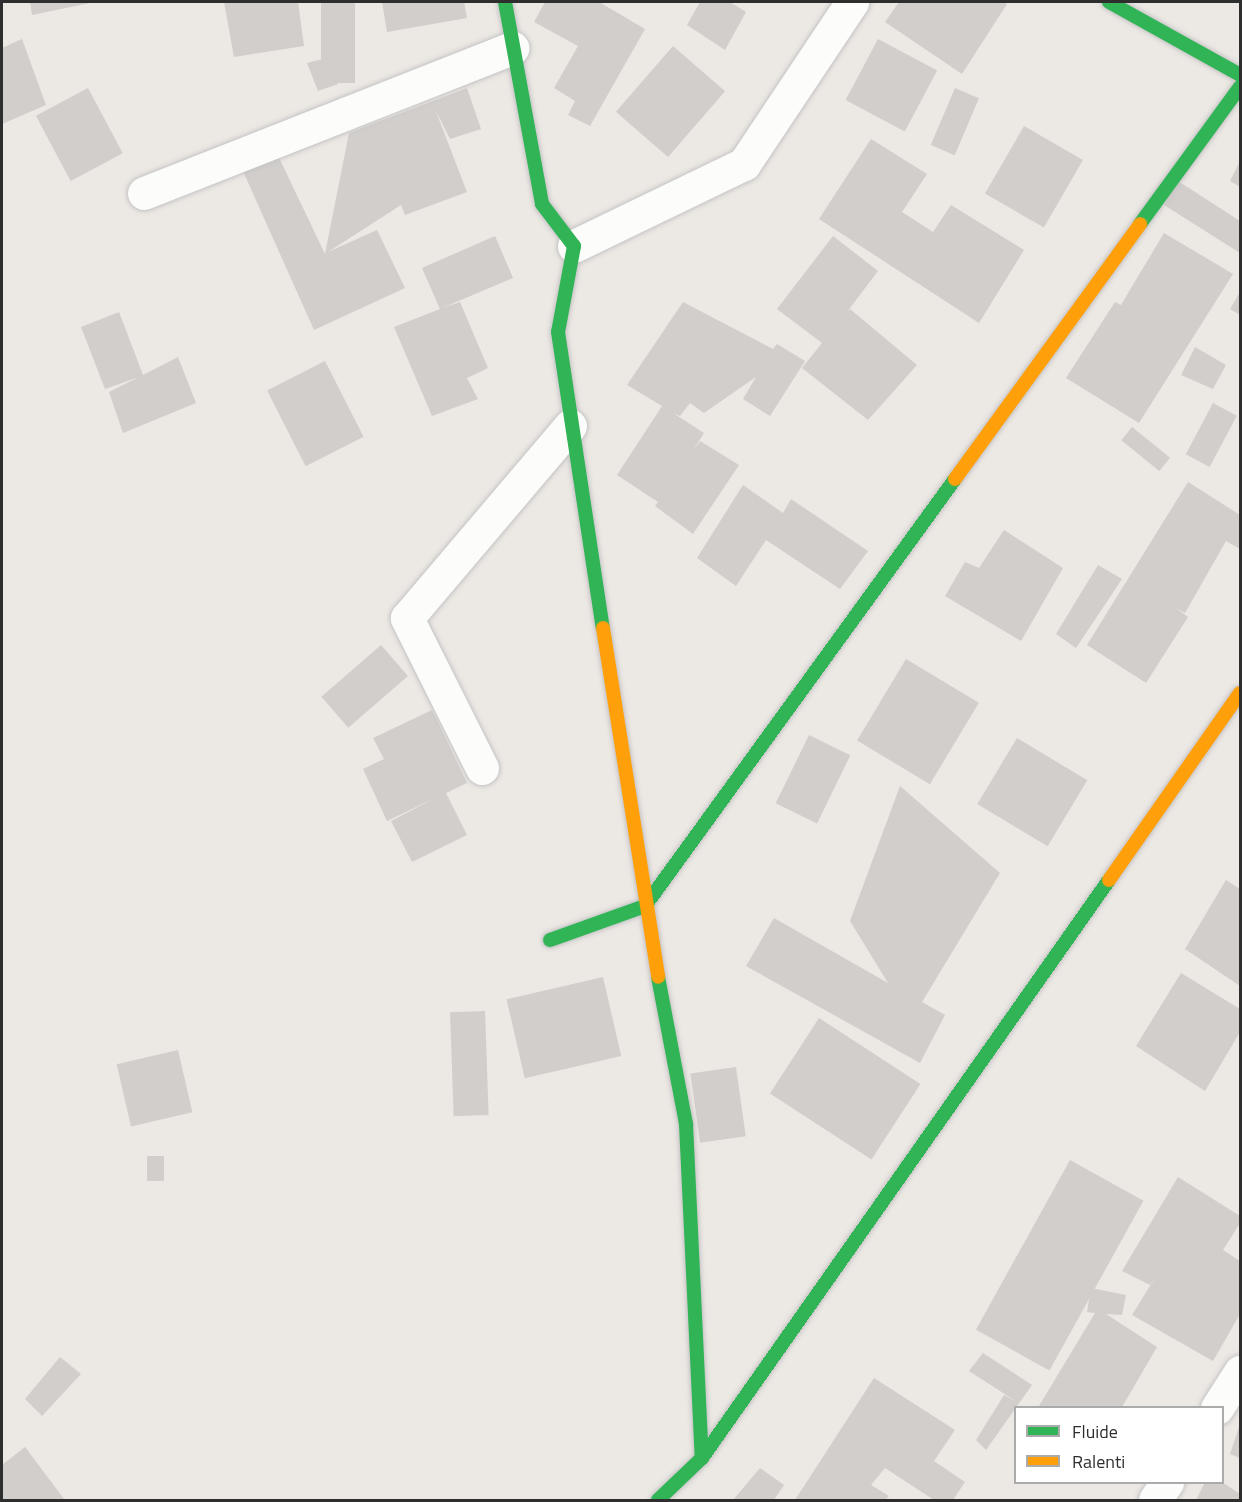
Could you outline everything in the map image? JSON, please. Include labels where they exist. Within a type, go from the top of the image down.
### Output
[{"type":"street","points":[[505,2],[542,204],[574,246],[558,332],[570,426],[645,906],[686,1124],[702,1458]]},
{"type":"street","points":[[574,246],[744,164],[852,2]]},
{"type":"street","points":[[1109,2],[1240,75]]},
{"type":"street","points":[[144,193],[512,48]]},
{"type":"street","points":[[550,940],[645,906],[1240,87]]},
{"type":"street","points":[[482,768],[407,618],[570,426]]},
{"type":"street","points":[[658,1500],[702,1458],[1240,693]]},
{"type":"street","points":[[1218,1406],[1240,1372]]},
{"type":"street","points":[[1155,1500],[1166,1484]]},
{"type":"building","points":[[30,2],[90,2],[90,3],[32,15]]},
{"type":"building","points":[[224,2],[298,2],[304,46],[234,57]]},
{"type":"building","points":[[321,2],[355,2],[355,83],[321,83]]},
{"type":"building","points":[[382,2],[464,2],[467,18],[387,32]]},
{"type":"building","points":[[545,2],[599,2],[645,29],[590,126],[568,115],[575,101],[554,88],[578,46],[534,22]]},
{"type":"building","points":[[700,2],[730,2],[746,12],[725,50],[687,25]]},
{"type":"building","points":[[899,2],[1003,2],[1007,4],[962,74],[885,22]]},
{"type":"building","points":[[22,39],[46,105],[2,124],[2,48]]},
{"type":"building","points":[[878,39],[937,70],[905,131],[846,100]]},
{"type":"building","points":[[673,46],[725,91],[668,157],[616,112]]},
{"type":"building","points":[[331,57],[338,84],[318,91],[307,63]]},
{"type":"building","points":[[88,88],[123,153],[71,181],[36,116]]},
{"type":"building","points":[[467,88],[481,129],[450,139],[435,109],[467,192],[405,215],[401,205],[328,252],[377,230],[405,288],[314,330],[238,160],[272,143],[325,254],[349,133]]},
{"type":"building","points":[[955,88],[979,98],[955,155],[931,145]]},
{"type":"building","points":[[1024,126],[1083,160],[1044,228],[985,194]]},
{"type":"building","points":[[871,139],[927,174],[902,212],[933,232],[951,205],[1024,250],[979,323],[819,219]]},
{"type":"building","points":[[1240,161],[1240,187],[1230,181]]},
{"type":"building","points":[[1178,181],[1240,221],[1240,253],[1164,205]]},
{"type":"building","points":[[1164,233],[1233,274],[1139,423],[1066,378],[1115,302],[1121,305]]},
{"type":"building","points":[[495,236],[513,278],[442,308],[460,302],[488,368],[467,378],[478,399],[432,416],[394,327],[440,309],[422,268]]},
{"type":"building","points":[[833,236],[878,271],[844,316],[850,309],[917,365],[868,420],[802,368],[822,343],[777,309]]},
{"type":"building","points":[[1240,292],[1240,315],[1230,309]]},
{"type":"building","points":[[683,302],[773,349],[777,344],[805,361],[770,416],[743,399],[756,377],[704,413],[690,403],[680,416],[673,413],[704,433],[692,452],[700,441],[739,465],[693,534],[655,506],[658,502],[617,475],[662,406],[627,385]]},
{"type":"building","points":[[119,312],[143,375],[178,357],[196,403],[123,433],[109,392],[139,377],[105,389],[81,327]]},
{"type":"building","points":[[1195,347],[1226,365],[1213,389],[1181,375]]},
{"type":"building","points":[[325,361],[364,437],[306,466],[267,391]]},
{"type":"building","points":[[1213,403],[1237,416],[1210,467],[1186,454]]},
{"type":"building","points":[[1132,427],[1170,458],[1159,471],[1121,440]]},
{"type":"building","points":[[1188,482],[1240,515],[1240,549],[1226,541],[1185,613],[1176,608],[1188,617],[1146,683],[1087,645]]},
{"type":"building","points":[[743,485],[783,513],[791,499],[868,551],[840,589],[766,540],[736,586],[697,558]]},
{"type":"building","points":[[1004,530],[1063,568],[1021,641],[945,596],[965,562],[979,568]]},
{"type":"building","points":[[1098,565],[1122,579],[1076,648],[1056,634]]},
{"type":"building","points":[[381,645],[408,676],[348,728],[321,697]]},
{"type":"building","points":[[906,659],[979,703],[930,784],[857,740]]},
{"type":"building","points":[[432,710],[467,783],[446,793],[467,835],[412,862],[391,821],[437,797],[387,821],[363,769],[384,759],[373,738]]},
{"type":"building","points":[[809,735],[850,755],[817,823],[776,803]]},
{"type":"building","points":[[1017,738],[1087,780],[1048,846],[977,804]]},
{"type":"building","points":[[900,786],[1000,873],[922,1002],[945,1015],[920,1063],[746,966],[774,918],[888,983],[850,921]]},
{"type":"building","points":[[1226,880],[1240,889],[1240,986],[1185,949]]},
{"type":"building","points":[[1181,973],[1240,1009],[1240,1032],[1205,1091],[1136,1046]]},
{"type":"building","points":[[603,977],[621,1056],[525,1078],[507,999]]},
{"type":"building","points":[[485,1011],[489,1115],[454,1116],[450,1012]]},
{"type":"building","points":[[819,1018],[920,1084],[871,1159],[770,1093]]},
{"type":"building","points":[[178,1050],[192,1112],[131,1127],[117,1064]]},
{"type":"building","points":[[736,1067],[746,1136],[700,1143],[690,1073]]},
{"type":"building","points":[[147,1156],[164,1156],[164,1181],[147,1181]]},
{"type":"building","points":[[1070,1160],[1143,1201],[1049,1370],[976,1330]]},
{"type":"building","points":[[1178,1177],[1240,1216],[1240,1223],[1223,1250],[1240,1261],[1240,1314],[1213,1361],[1132,1315],[1158,1273],[1150,1285],[1122,1271]]},
{"type":"building","points":[[1091,1288],[1126,1295],[1122,1315],[1106,1314],[1157,1347],[1123,1406],[1039,1406],[1095,1313],[1087,1312]]},
{"type":"building","points":[[983,1353],[1032,1385],[1017,1406],[1014,1406],[1014,1410],[986,1450],[976,1440],[1004,1395],[1017,1402],[969,1371]]},
{"type":"building","points":[[60,1357],[81,1374],[42,1416],[25,1399]]},
{"type":"building","points":[[874,1378],[955,1430],[934,1461],[965,1482],[953,1500],[934,1500],[885,1468],[871,1485],[889,1496],[885,1500],[795,1500]]},
{"type":"building","points":[[1240,1424],[1240,1458],[1230,1454]]},
{"type":"building","points":[[25,1447],[64,1499],[2,1500],[2,1465]]},
{"type":"building","points":[[760,1468],[784,1485],[774,1500],[733,1500]]},
{"type":"building","points":[[1224,1483],[1240,1494],[1240,1500],[1196,1500],[1204,1484]]},
{"type":"traffic: fast","points":[[505,2],[542,204],[574,246],[558,332],[603,628]]},
{"type":"traffic: fast","points":[[1109,2],[1240,75]]},
{"type":"traffic: fast","points":[[1140,224],[1240,87]]},
{"type":"traffic: fast","points":[[550,940],[645,906],[955,479]]},
{"type":"traffic: fast","points":[[658,1500],[702,1458],[1109,880]]},
{"type":"traffic: fast","points":[[658,977],[686,1124],[702,1458]]},
{"type":"traffic: slow","points":[[955,479],[1140,224]]},
{"type":"traffic: slow","points":[[603,628],[658,977]]},
{"type":"traffic: slow","points":[[1109,880],[1240,693]]}]
